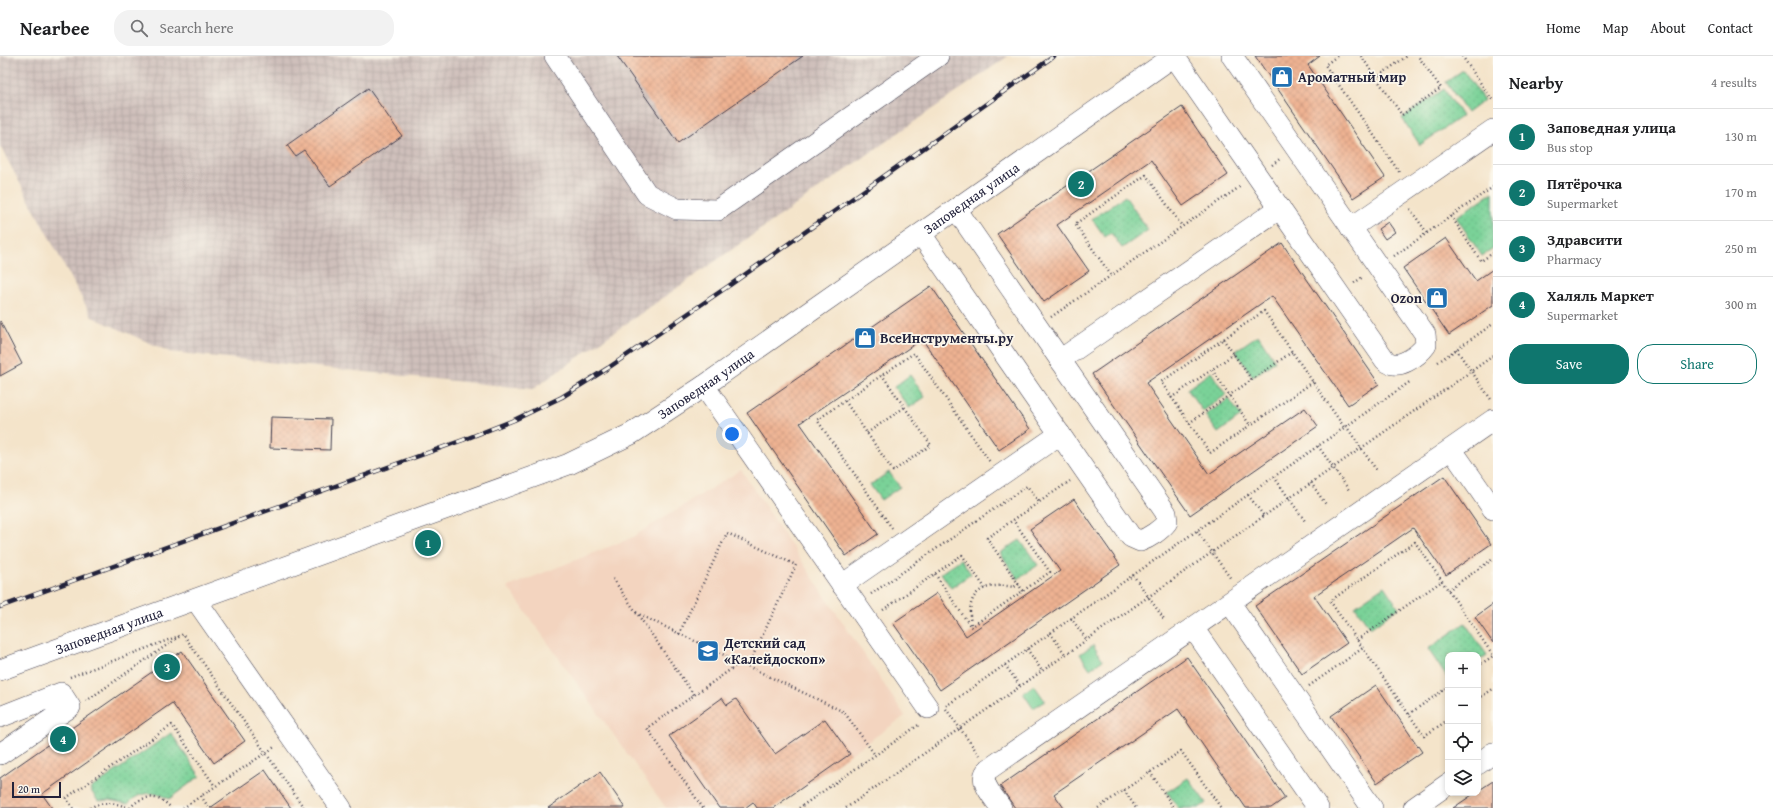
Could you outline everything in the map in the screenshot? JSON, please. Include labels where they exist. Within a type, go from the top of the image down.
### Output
[{"type":"street","points":[[554,56],[647,194],[677,209],[718,210],[938,56]]},
{"type":"street","points":[[1174,56],[1385,360],[1388,363],[1395,365],[1403,363],[1426,345],[1425,334],[1232,56]]},
{"type":"street","name":"Заповедная улица","points":[[0,670],[569,464],[631,434],[704,386],[1174,56]]},
{"type":"street","points":[[1352,228],[1493,130]]},
{"type":"street","points":[[1060,360],[1280,208]]},
{"type":"street","points":[[921,234],[1134,540],[1145,539],[1164,526],[1167,522],[1166,513],[956,209]]},
{"type":"street","points":[[704,386],[842,585],[934,711]]},
{"type":"street","points":[[1001,808],[985,785],[983,778],[984,773],[989,769],[1452,450],[1491,426]]},
{"type":"street","points":[[842,585],[1060,434]]},
{"type":"street","points":[[1452,450],[1493,509]]},
{"type":"street","points":[[1236,599],[1372,808]]},
{"type":"street","points":[[196,600],[340,808]]},
{"type":"street","points":[[1194,628],[1309,805]]},
{"type":"street","points":[[0,717],[61,693],[70,707],[0,754]]},
{"type":"street","points":[[1481,762],[1493,753]]},
{"type":"street","points":[[1414,808],[1445,786]]},
{"type":"path","points":[[1337,56],[1325,65],[1396,169]]},
{"type":"path","points":[[1361,56],[1402,115],[1441,88],[1418,56]]},
{"type":"path","points":[[1376,78],[1407,56]]},
{"type":"path","points":[[1462,56],[1493,100]]},
{"type":"path","points":[[1111,275],[1075,224],[1146,175],[1182,226]]},
{"type":"path","points":[[1435,228],[1493,187]]},
{"type":"path","points":[[1451,216],[1481,261],[1493,253]]},
{"type":"path","points":[[1098,284],[1192,219]]},
{"type":"path","points":[[1313,382],[1210,453],[1161,382],[1264,311],[1377,471]]},
{"type":"path","points":[[1434,364],[1493,324]]},
{"type":"path","points":[[1223,339],[1252,380]]},
{"type":"path","points":[[1456,349],[1493,402]]},
{"type":"path","points":[[1189,423],[1292,352]]},
{"type":"path","points":[[890,526],[817,420],[882,375],[914,353],[987,459]]},
{"type":"path","points":[[1172,398],[1234,354]]},
{"type":"path","points":[[846,808],[1493,356]]},
{"type":"path","points":[[1212,370],[1250,425]]},
{"type":"path","points":[[845,401],[894,471],[931,445],[882,375]]},
{"type":"path","points":[[799,808],[875,755],[934,711],[1005,665],[1416,378]]},
{"type":"path","points":[[867,433],[905,407]]},
{"type":"path","points":[[1318,446],[1349,490]]},
{"type":"path","points":[[1274,477],[1305,521]]},
{"type":"path","points":[[1311,483],[1327,506]]},
{"type":"path","points":[[868,596],[1027,486],[1039,502]]},
{"type":"path","points":[[1248,494],[1264,516]]},
{"type":"path","points":[[1021,515],[987,538],[1023,591]]},
{"type":"path","points":[[971,627],[1050,572],[1013,520]]},
{"type":"path","points":[[1196,531],[1212,552],[1236,599]]},
{"type":"path","points":[[679,634],[727,533],[796,565],[748,666]]},
{"type":"path","points":[[1445,722],[1424,736],[1330,601],[1415,542],[1493,656],[1481,664]]},
{"type":"path","points":[[879,613],[962,555],[984,588]]},
{"type":"path","points":[[1448,590],[1493,559]]},
{"type":"path","points":[[935,574],[971,627]]},
{"type":"path","points":[[1134,575],[1164,619]]},
{"type":"path","points":[[613,579],[694,695]]},
{"type":"path","points":[[1357,640],[1442,582]]},
{"type":"path","points":[[971,627],[969,609],[972,600],[984,588],[1002,585],[1014,587],[1019,584]]},
{"type":"path","points":[[636,613],[844,712],[875,755]]},
{"type":"path","points":[[1071,618],[1087,640]]},
{"type":"path","points":[[1050,633],[1065,654]]},
{"type":"path","points":[[66,679],[183,634]]},
{"type":"path","points":[[82,704],[183,634]]},
{"type":"path","points":[[183,634],[304,808]]},
{"type":"path","points":[[1313,683],[1363,648]]},
{"type":"path","points":[[1027,649],[1042,671]]},
{"type":"path","points":[[703,808],[647,728],[740,663]]},
{"type":"path","points":[[1005,665],[1020,686]]},
{"type":"path","points":[[1408,714],[1447,688]]},
{"type":"path","points":[[1481,697],[1493,688]]},
{"type":"path","points":[[934,711],[960,728],[989,769]]},
{"type":"path","points":[[73,808],[66,798],[172,725],[215,786]]},
{"type":"path","points":[[184,808],[290,736]]},
{"type":"path","points":[[1098,808],[1181,751],[1221,808]]},
{"type":"path","points":[[1150,772],[1174,808]]},
{"type":"path","points":[[1124,790],[1136,808]]},
{"type":"path","points":[[201,796],[209,808]]},
{"type":"path","points":[[90,808],[95,805],[109,803],[129,808],[140,799],[148,797],[164,801],[171,808]]},
{"type":"shaded area","points":[[0,56],[1008,56],[533,389],[170,352],[92,317],[0,146]]},
{"type":"shaded area","name":"Детский сад «Калейдоскоп»","points":[[741,470],[905,716],[773,808],[753,802],[745,808],[666,808],[508,587],[631,538]]},
{"type":"green space","points":[[1463,70],[1484,100],[1467,113],[1446,82]]},
{"type":"green space","points":[[1444,89],[1462,116],[1420,145],[1402,118]]},
{"type":"green space","points":[[1493,192],[1493,248],[1482,256],[1456,217]]},
{"type":"green space","points":[[1125,196],[1148,230],[1122,248],[1111,233],[1105,237],[1092,219]]},
{"type":"green space","points":[[1258,335],[1275,361],[1253,377],[1235,351]]},
{"type":"green space","points":[[1211,372],[1226,395],[1203,411],[1187,389]]},
{"type":"green space","points":[[910,375],[925,397],[909,408],[894,387]]},
{"type":"green space","points":[[1229,399],[1241,416],[1218,433],[1205,415]]},
{"type":"green space","points":[[889,472],[900,487],[881,500],[870,485]]},
{"type":"green space","points":[[1020,540],[1038,565],[1018,579],[1000,553]]},
{"type":"green space","points":[[961,559],[971,574],[951,588],[941,573]]},
{"type":"green space","points":[[1384,586],[1399,608],[1370,628],[1355,606]]},
{"type":"green space","points":[[1465,623],[1487,655],[1481,659],[1481,652],[1445,652],[1445,674],[1428,649]]},
{"type":"green space","points":[[1093,645],[1103,660],[1090,669],[1080,654]]},
{"type":"green space","points":[[1034,685],[1045,701],[1033,708],[1023,693]]},
{"type":"green space","points":[[171,733],[200,776],[169,799],[164,796],[147,794],[137,797],[128,804],[109,800],[98,801],[90,789]]},
{"type":"green space","points":[[1188,778],[1206,803],[1199,808],[1178,808],[1167,792]]},
{"type":"building","points":[[617,56],[803,56],[678,143]]},
{"type":"building","points":[[1255,56],[1320,56],[1308,65],[1385,177],[1353,198]]},
{"type":"building","points":[[368,88],[402,136],[330,186],[304,150],[295,156],[287,145]]},
{"type":"building","points":[[1182,107],[1228,175],[1183,206],[1151,160],[1057,225],[1089,271],[1044,302],[997,234]]},
{"type":"building","points":[[1388,222],[1395,232],[1385,239],[1378,229]]},
{"type":"building","points":[[1446,238],[1476,281],[1493,269],[1493,305],[1449,335],[1403,268]]},
{"type":"building","points":[[1282,243],[1379,384],[1348,405],[1272,296],[1146,383],[1209,474],[1305,408],[1318,426],[1190,515],[1092,374]]},
{"type":"building","points":[[931,286],[1030,429],[999,450],[922,339],[800,423],[878,534],[846,556],[747,413]]},
{"type":"building","points":[[0,321],[22,364],[0,376]]},
{"type":"building","points":[[271,417],[331,419],[330,450],[270,448]]},
{"type":"building","points":[[1444,476],[1491,544],[1446,575],[1413,528],[1314,596],[1347,643],[1302,674],[1255,606]]},
{"type":"building","points":[[1074,499],[1120,565],[940,690],[893,623],[937,593],[966,636],[1060,571],[1030,529]]},
{"type":"building","points":[[1493,604],[1493,643],[1475,617]]},
{"type":"building","points":[[182,651],[245,741],[214,763],[172,703],[42,794],[52,808],[0,808],[0,778]]},
{"type":"building","points":[[1187,657],[1285,798],[1271,808],[1246,808],[1178,709],[1054,794],[1064,808],[1015,808],[1000,786]]},
{"type":"building","points":[[1376,685],[1422,752],[1377,783],[1331,716]]},
{"type":"building","points":[[722,698],[727,705],[736,699],[775,754],[825,719],[850,754],[773,808],[757,808],[753,802],[745,808],[719,808],[669,736]]},
{"type":"building","points":[[265,770],[291,808],[210,808]]},
{"type":"building","points":[[600,772],[625,808],[548,808]]},
{"type":"building","points":[[1493,781],[1493,808],[1453,808],[1471,796],[1481,796],[1481,789]]},
{"type":"railway","points":[[0,607],[463,440],[514,420],[562,397],[608,368],[730,285],[1054,56]]},
{"type":"place","name":"Ароматный мир","points":[[1282,77]]},
{"type":"place","name":"Пятёрочка","points":[[1081,184]]},
{"type":"place","name":"Ozon","points":[[1437,298]]},
{"type":"place","name":"ВсеИнструменты.ру","points":[[865,338]]},
{"type":"place","name":"Заповедная улица","points":[[428,543]]},
{"type":"place","name":"Детский сад «Калейдоскоп»","points":[[708,651]]},
{"type":"place","name":"Здравсити","points":[[167,667]]},
{"type":"place","name":"Халяль Маркет","points":[[63,739]]}]
